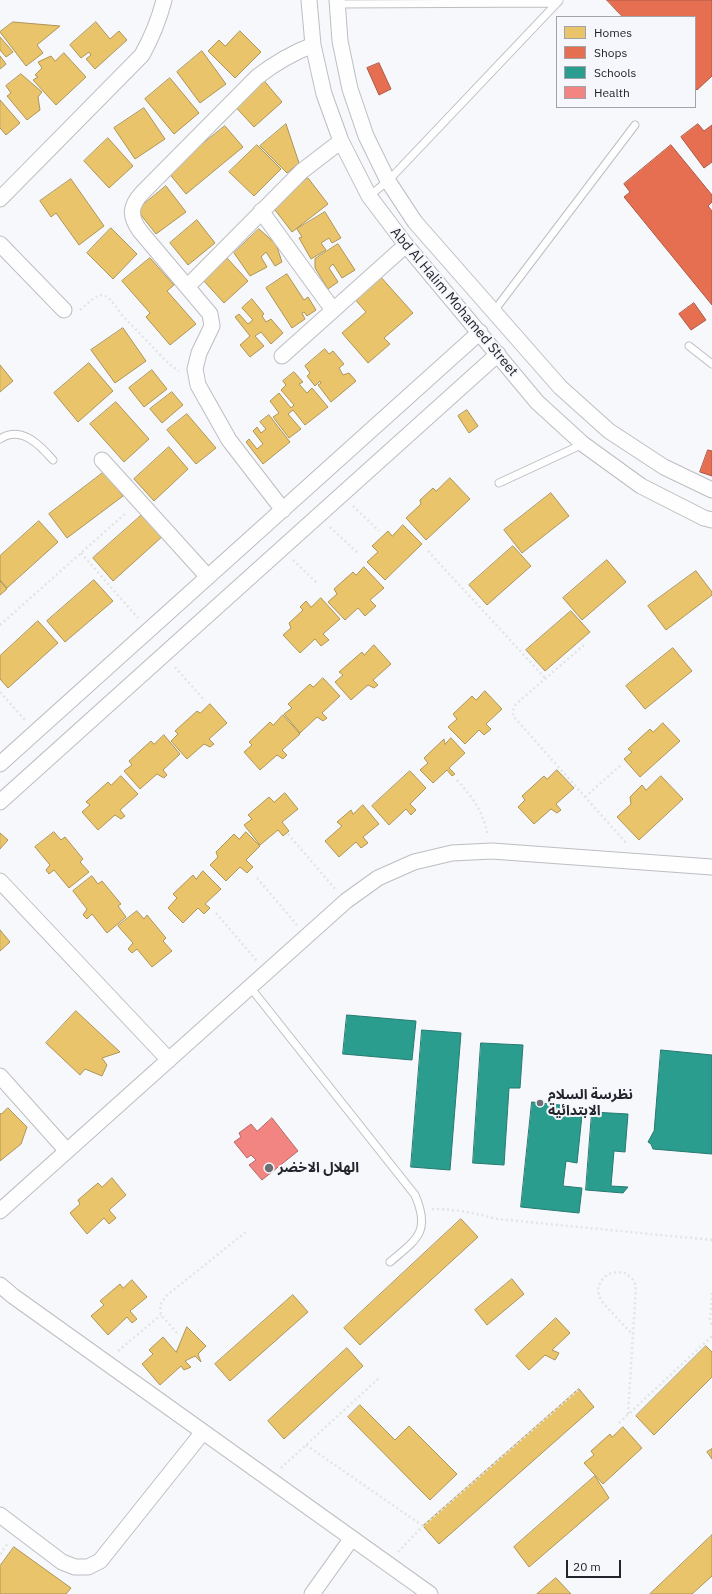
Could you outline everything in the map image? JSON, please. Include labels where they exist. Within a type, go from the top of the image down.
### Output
[{"type":"street","points":[[0,199],[142,55],[160,16],[164,0]]},
{"type":"street","name":"Abd Al Halim Mohamed Street","points":[[309,0],[313,45],[324,94],[341,141],[369,196],[406,245],[537,402],[583,444],[641,486],[704,518],[712,520]]},
{"type":"street","name":"Abd Al Halim Mohamed Street","points":[[337,2],[340,41],[350,89],[366,136],[388,180],[415,222],[560,387],[609,431],[664,467],[712,490]]},
{"type":"street","points":[[283,510],[229,440],[198,385],[195,369],[199,353],[212,326],[210,314],[134,222],[132,211],[135,201],[258,77],[274,64],[293,53],[313,45]]},
{"type":"street","points":[[188,286],[302,171],[341,141]]},
{"type":"street","points":[[261,211],[334,310]]},
{"type":"street","points":[[0,244],[64,310]]},
{"type":"street","points":[[282,356],[406,245]]},
{"type":"street","points":[[0,764],[480,332]]},
{"type":"street","points":[[0,802],[498,354]]},
{"type":"street","points":[[102,460],[208,577]]},
{"type":"street","points":[[0,1211],[306,936],[346,901],[378,878],[414,862],[452,853],[492,851],[712,867]]},
{"type":"street","points":[[0,881],[169,1060]]},
{"type":"street","points":[[0,1076],[67,1151]]},
{"type":"street","points":[[0,1285],[13,1296],[430,1594]]},
{"type":"street","points":[[0,1515],[62,1562],[75,1567],[88,1566],[100,1561],[203,1432]]},
{"type":"street","points":[[312,1594],[352,1538]]},
{"type":"lane","points":[[337,2],[559,1]]},
{"type":"lane","points":[[369,196],[388,180],[559,1]]},
{"type":"lane","points":[[494,311],[635,124]]},
{"type":"lane","points":[[689,346],[712,364]]},
{"type":"lane","points":[[0,439],[16,434],[28,437],[39,444],[53,460]]},
{"type":"lane","points":[[499,483],[583,444]]},
{"type":"lane","points":[[250,987],[415,1195],[422,1210],[422,1225],[416,1240],[390,1262]]},
{"type":"path","points":[[64,310],[72,316],[96,296],[104,294],[116,305],[121,314],[169,364],[198,385]]},
{"type":"path","points":[[341,494],[379,531]]},
{"type":"path","points":[[0,624],[139,501]]},
{"type":"path","points":[[318,515],[359,554]]},
{"type":"path","points":[[281,548],[317,583]]},
{"type":"path","points":[[428,551],[546,679]]},
{"type":"path","points":[[81,553],[149,630]]},
{"type":"path","points":[[584,645],[516,704],[513,710],[513,716],[643,862]]},
{"type":"path","points":[[164,654],[205,701]]},
{"type":"path","points":[[0,692],[36,732]]},
{"type":"path","points":[[585,797],[621,765]]},
{"type":"path","points":[[457,780],[479,807],[484,819],[492,851]]},
{"type":"path","points":[[288,834],[346,901]]},
{"type":"path","points":[[257,878],[306,936]]},
{"type":"path","points":[[216,912],[266,972]]},
{"type":"path","points":[[422,1210],[447,1209],[472,1212],[497,1219],[712,1240]]},
{"type":"path","points":[[177,1333],[161,1315],[160,1305],[166,1296],[247,1231]]},
{"type":"path","points":[[628,1414],[633,1334],[636,1286],[632,1278],[625,1273],[616,1272],[608,1274],[598,1287],[599,1296],[603,1303],[633,1334]]},
{"type":"path","points":[[712,1293],[710,1320],[712,1325]]},
{"type":"path","points":[[105,1362],[161,1315]]},
{"type":"path","points":[[619,1423],[712,1336]]},
{"type":"path","points":[[269,1479],[379,1378]]},
{"type":"path","points":[[387,1563],[423,1526],[579,1389]]},
{"type":"path","points":[[306,1445],[423,1526]]},
{"type":"building: Homes","points":[[13,22],[60,26],[37,45],[43,53],[26,66],[0,32]]},
{"type":"building: Homes","points":[[96,22],[110,39],[119,31],[127,40],[95,69],[86,59],[91,55],[89,52],[81,58],[70,45]]},
{"type":"building: Homes","points":[[240,31],[261,52],[235,78],[208,51],[219,40],[225,46]]},
{"type":"building: Homes","points":[[0,37],[13,52],[6,57],[0,50]]},
{"type":"building: Homes","points":[[202,51],[226,84],[200,103],[177,72]]},
{"type":"building: Homes","points":[[64,53],[86,77],[56,105],[33,80],[38,77],[35,75],[42,68],[38,62],[51,56],[55,61]]},
{"type":"building: Homes","points":[[0,56],[6,64],[0,69]]},
{"type":"building: Homes","points":[[21,74],[42,92],[38,97],[40,110],[27,120],[7,96],[11,93],[6,86]]},
{"type":"building: Homes","points":[[261,77],[282,102],[254,127],[232,103]]},
{"type":"building: Homes","points":[[170,78],[199,113],[174,134],[145,99]]},
{"type":"building: Homes","points":[[0,100],[20,123],[6,135],[0,128]]},
{"type":"building: Homes","points":[[144,108],[165,139],[135,159],[114,128]]},
{"type":"building: Homes","points":[[286,124],[299,163],[287,173],[260,146]]},
{"type":"building: Homes","points":[[225,126],[243,147],[186,194],[168,172]]},
{"type":"building: Homes","points":[[108,138],[133,166],[109,188],[84,161]]},
{"type":"building: Homes","points":[[257,145],[281,169],[254,196],[229,172]]},
{"type":"building: Homes","points":[[308,178],[328,204],[292,232],[272,206]]},
{"type":"building: Homes","points":[[71,179],[104,226],[79,245],[56,213],[51,217],[40,201]]},
{"type":"building: Homes","points":[[166,186],[186,212],[156,234],[137,210]]},
{"type":"building: Homes","points":[[325,212],[341,238],[332,243],[329,238],[321,243],[326,250],[311,259],[299,238],[302,237],[297,229]]},
{"type":"building: Homes","points":[[197,220],[215,243],[188,265],[170,243]]},
{"type":"building: Homes","points":[[111,228],[137,254],[113,279],[87,253]]},
{"type":"building: Homes","points":[[259,229],[276,244],[282,262],[275,266],[266,252],[261,257],[267,267],[250,276],[234,253]]},
{"type":"building: Homes","points":[[338,244],[355,270],[342,278],[333,264],[329,268],[338,282],[328,289],[315,268],[315,259]]},
{"type":"building: Homes","points":[[150,258],[174,285],[167,291],[196,324],[170,345],[146,317],[150,313],[122,281]]},
{"type":"building: Homes","points":[[227,258],[248,281],[224,303],[203,280]]},
{"type":"building: Homes","points":[[287,274],[304,300],[308,297],[316,310],[307,316],[304,312],[302,313],[305,319],[292,328],[266,288]]},
{"type":"building: Homes","points":[[379,275],[413,313],[384,338],[390,344],[368,363],[342,333],[366,312],[353,297]]},
{"type":"building: Homes","points":[[252,299],[264,314],[262,316],[266,322],[271,319],[283,333],[271,344],[261,332],[255,336],[264,346],[250,357],[240,345],[250,336],[235,317],[239,314],[248,324],[253,320],[242,308]]},
{"type":"building: Homes","points":[[123,328],[146,361],[115,383],[91,350]]},
{"type":"building: Homes","points":[[325,349],[329,354],[333,351],[344,364],[339,368],[343,375],[349,373],[356,381],[331,402],[318,385],[321,383],[320,381],[315,386],[307,376],[310,373],[305,366]]},
{"type":"building: Homes","points":[[89,363],[113,391],[78,422],[54,393]]},
{"type":"building: Homes","points":[[0,365],[13,381],[0,392]]},
{"type":"building: Homes","points":[[152,370],[167,389],[144,407],[129,388]]},
{"type":"building: Homes","points":[[294,372],[303,382],[299,384],[307,393],[312,388],[328,407],[305,425],[293,410],[288,414],[301,429],[289,438],[273,417],[279,413],[270,401],[279,393],[291,408],[294,405],[281,390],[286,385],[283,381]]},
{"type":"building: Homes","points":[[172,392],[183,405],[162,423],[150,409]]},
{"type":"building: Homes","points":[[116,402],[149,439],[124,462],[90,424]]},
{"type":"building: Homes","points":[[467,410],[478,426],[469,433],[458,416]]},
{"type":"building: Homes","points":[[187,414],[216,448],[196,464],[167,430]]},
{"type":"building: Homes","points":[[269,415],[290,442],[263,464],[246,442],[249,439],[257,449],[263,444],[253,431],[257,427],[261,433],[266,429],[260,422]]},
{"type":"building: Homes","points":[[169,447],[188,469],[154,501],[134,479]]},
{"type":"building: Homes","points":[[104,472],[123,496],[67,538],[49,514]]},
{"type":"building: Homes","points":[[450,478],[470,499],[426,540],[406,518],[421,504],[420,500],[433,488],[436,491]]},
{"type":"building: Homes","points":[[551,493],[569,516],[522,553],[504,530]]},
{"type":"building: Homes","points":[[144,513],[164,535],[113,581],[93,558]]},
{"type":"building: Homes","points":[[39,521],[58,542],[7,588],[0,580],[0,556]]},
{"type":"building: Homes","points":[[403,525],[422,544],[385,580],[367,562],[378,552],[372,546],[388,531],[392,536]]},
{"type":"building: Homes","points":[[513,546],[531,566],[487,605],[469,585]]},
{"type":"building: Homes","points":[[607,560],[626,582],[582,620],[563,598]]},
{"type":"building: Homes","points":[[364,567],[384,588],[370,600],[376,606],[365,616],[358,608],[345,620],[328,602],[337,594],[334,589],[353,572],[356,575]]},
{"type":"building: Homes","points":[[696,571],[712,592],[712,595],[666,630],[648,606]]},
{"type":"building: Homes","points":[[94,580],[113,601],[65,642],[47,621]]},
{"type":"building: Homes","points":[[0,581],[7,589],[0,595]]},
{"type":"building: Homes","points":[[321,598],[340,619],[323,634],[329,640],[321,646],[315,639],[300,653],[283,635],[291,628],[289,623],[303,610],[300,607],[306,601],[311,607]]},
{"type":"building: Homes","points":[[571,611],[590,632],[545,671],[526,650]]},
{"type":"building: Homes","points":[[38,621],[58,643],[8,688],[0,679],[0,656]]},
{"type":"building: Homes","points":[[374,645],[391,664],[373,680],[378,685],[374,688],[368,685],[351,700],[335,682],[343,675],[339,672],[362,652],[364,655]]},
{"type":"building: Homes","points":[[673,648],[692,671],[645,709],[626,686]]},
{"type":"building: Homes","points":[[323,678],[340,696],[322,713],[327,718],[323,721],[317,717],[300,733],[284,714],[292,708],[288,704],[310,684],[313,687]]},
{"type":"building: Homes","points":[[485,691],[502,709],[486,724],[491,729],[484,735],[479,730],[465,744],[448,727],[457,719],[453,714],[472,696],[476,700]]},
{"type":"building: Homes","points":[[210,704],[227,723],[209,739],[214,744],[210,747],[204,744],[187,759],[171,741],[178,734],[175,731],[197,711],[200,713]]},
{"type":"building: Homes","points":[[283,715],[300,734],[282,750],[287,755],[283,759],[277,755],[260,770],[244,752],[252,745],[249,742],[270,722],[273,725]]},
{"type":"building: Homes","points":[[663,723],[680,741],[640,777],[624,759],[632,752],[628,749],[650,729],[653,732]]},
{"type":"building: Homes","points":[[164,735],[180,754],[163,770],[167,775],[164,778],[157,774],[140,789],[124,771],[132,765],[129,761],[151,741],[154,744]]},
{"type":"building: Homes","points":[[451,738],[465,753],[449,768],[455,774],[452,776],[447,770],[433,783],[420,770],[428,763],[424,758],[444,739],[445,744]]},
{"type":"building: Homes","points":[[557,770],[574,788],[556,804],[561,810],[557,813],[551,809],[534,824],[518,807],[525,800],[522,796],[544,776],[547,779]]},
{"type":"building: Homes","points":[[410,771],[426,788],[410,804],[416,810],[411,815],[406,809],[389,825],[372,806]]},
{"type":"building: Homes","points":[[121,776],[138,794],[120,810],[125,816],[121,819],[115,815],[98,830],[82,812],[90,805],[86,802],[108,782],[111,785]]},
{"type":"building: Homes","points":[[661,776],[683,799],[639,840],[617,817],[631,804],[630,797],[642,785],[646,790]]},
{"type":"building: Homes","points":[[285,793],[298,809],[282,822],[289,831],[283,836],[278,830],[260,845],[244,825],[252,819],[248,815],[269,797],[274,802]]},
{"type":"building: Homes","points":[[363,805],[379,824],[363,837],[368,843],[361,848],[356,842],[339,857],[325,841],[342,826],[337,822],[351,810],[353,814]]},
{"type":"building: Homes","points":[[54,832],[61,840],[65,837],[83,859],[80,862],[89,872],[69,888],[54,870],[49,874],[46,870],[50,865],[35,847]]},
{"type":"building: Homes","points":[[246,832],[260,846],[246,860],[253,867],[247,873],[240,867],[226,881],[210,865],[218,857],[216,852],[234,834],[239,839]]},
{"type":"building: Homes","points":[[0,833],[8,840],[0,849]]},
{"type":"building: Homes","points":[[203,871],[221,889],[205,904],[210,908],[204,914],[198,908],[183,923],[168,908],[177,898],[173,894],[193,875],[196,879]]},
{"type":"building: Homes","points":[[92,876],[98,884],[102,881],[121,904],[118,906],[126,917],[107,933],[92,914],[87,919],[83,915],[87,909],[73,891]]},
{"type":"building: Homes","points":[[137,911],[144,919],[147,915],[166,938],[163,941],[172,951],[152,967],[137,949],[132,953],[128,949],[133,943],[118,926]]},
{"type":"building: Homes","points":[[0,930],[10,942],[0,951]]},
{"type":"building: Homes","points":[[76,1011],[120,1052],[102,1058],[107,1065],[102,1076],[85,1069],[80,1075],[46,1043]]},
{"type":"building: Homes","points":[[8,1108],[27,1127],[21,1144],[0,1161],[0,1113],[1,1114]]},
{"type":"building: Homes","points":[[112,1178],[126,1195],[109,1210],[116,1218],[109,1224],[104,1218],[87,1234],[70,1213],[80,1204],[78,1200],[98,1183],[102,1187]]},
{"type":"building: Homes","points":[[461,1219],[478,1237],[360,1345],[344,1328]]},
{"type":"building: Homes","points":[[512,1279],[524,1294],[487,1325],[475,1310]]},
{"type":"building: Homes","points":[[132,1280],[147,1297],[130,1311],[137,1319],[132,1323],[127,1317],[108,1335],[91,1316],[104,1305],[100,1301],[120,1284],[123,1288]]},
{"type":"building: Homes","points":[[293,1295],[308,1312],[230,1381],[215,1364]]},
{"type":"building: Homes","points":[[556,1318],[570,1333],[552,1350],[559,1353],[555,1360],[545,1355],[529,1370],[516,1356]]},
{"type":"building: Homes","points":[[187,1327],[206,1346],[198,1354],[201,1362],[195,1356],[185,1361],[191,1367],[184,1370],[181,1366],[160,1385],[142,1364],[153,1354],[149,1350],[163,1337],[176,1352]]},
{"type":"building: Homes","points":[[706,1346],[712,1352],[712,1377],[654,1435],[636,1416]]},
{"type":"building: Homes","points":[[347,1348],[363,1366],[284,1439],[268,1421]]},
{"type":"building: Homes","points":[[579,1389],[594,1407],[439,1544],[423,1526]]},
{"type":"building: Homes","points":[[360,1405],[395,1440],[409,1426],[457,1474],[430,1500],[348,1417]]},
{"type":"building: Homes","points":[[623,1427],[642,1448],[603,1484],[584,1463],[594,1455],[591,1451],[610,1434],[612,1437]]},
{"type":"building: Homes","points":[[712,1449],[712,1459],[707,1452]]},
{"type":"building: Homes","points":[[595,1476],[609,1498],[529,1567],[514,1547]]},
{"type":"building: Homes","points":[[712,1535],[712,1576],[692,1594],[650,1594]]},
{"type":"building: Homes","points":[[14,1547],[71,1588],[66,1594],[0,1594],[0,1566]]},
{"type":"building: Homes","points":[[556,1578],[571,1594],[537,1594]]},
{"type":"building: Shops","points":[[607,0],[712,0],[712,76],[697,90],[696,89],[696,16],[622,16]]},
{"type":"building: Shops","points":[[379,63],[391,89],[379,95],[367,68]]},
{"type":"building: Shops","points":[[698,124],[704,131],[712,125],[712,162],[704,168],[681,137]]},
{"type":"building: Shops","points":[[671,145],[712,195],[712,202],[708,206],[712,211],[712,305],[624,197],[630,192],[624,184]]},
{"type":"building: Shops","points":[[694,303],[706,320],[691,330],[679,314]]},
{"type":"building: Shops","points":[[708,450],[712,451],[712,476],[700,472]]},
{"type":"building: Schools","points":[[347,1015],[416,1021],[412,1060],[343,1054]]},
{"type":"building: Schools","points":[[422,1030],[461,1033],[450,1170],[411,1167]]},
{"type":"building: Schools","points":[[481,1043],[523,1045],[520,1088],[509,1088],[504,1165],[473,1163]]},
{"type":"building: Schools","points":[[661,1050],[712,1055],[712,1154],[653,1149],[651,1144],[648,1142],[654,1131]]},
{"type":"building: Schools","points":[[532,1102],[560,1105],[563,1113],[582,1115],[577,1163],[566,1161],[563,1186],[582,1188],[579,1213],[521,1207]]},
{"type":"building: Schools","points":[[592,1112],[628,1114],[625,1152],[614,1151],[611,1186],[628,1187],[623,1193],[586,1190]]},
{"type":"building: Health","points":[[272,1118],[298,1151],[262,1180],[249,1165],[256,1160],[251,1155],[247,1158],[234,1142],[241,1137],[239,1133],[251,1124],[257,1131]]},
{"type":"place","name":"نظرسة السلام الابتدائية","points":[[540,1103]]},
{"type":"place","name":"الهلال الاخضر","points":[[269,1168]]}]
